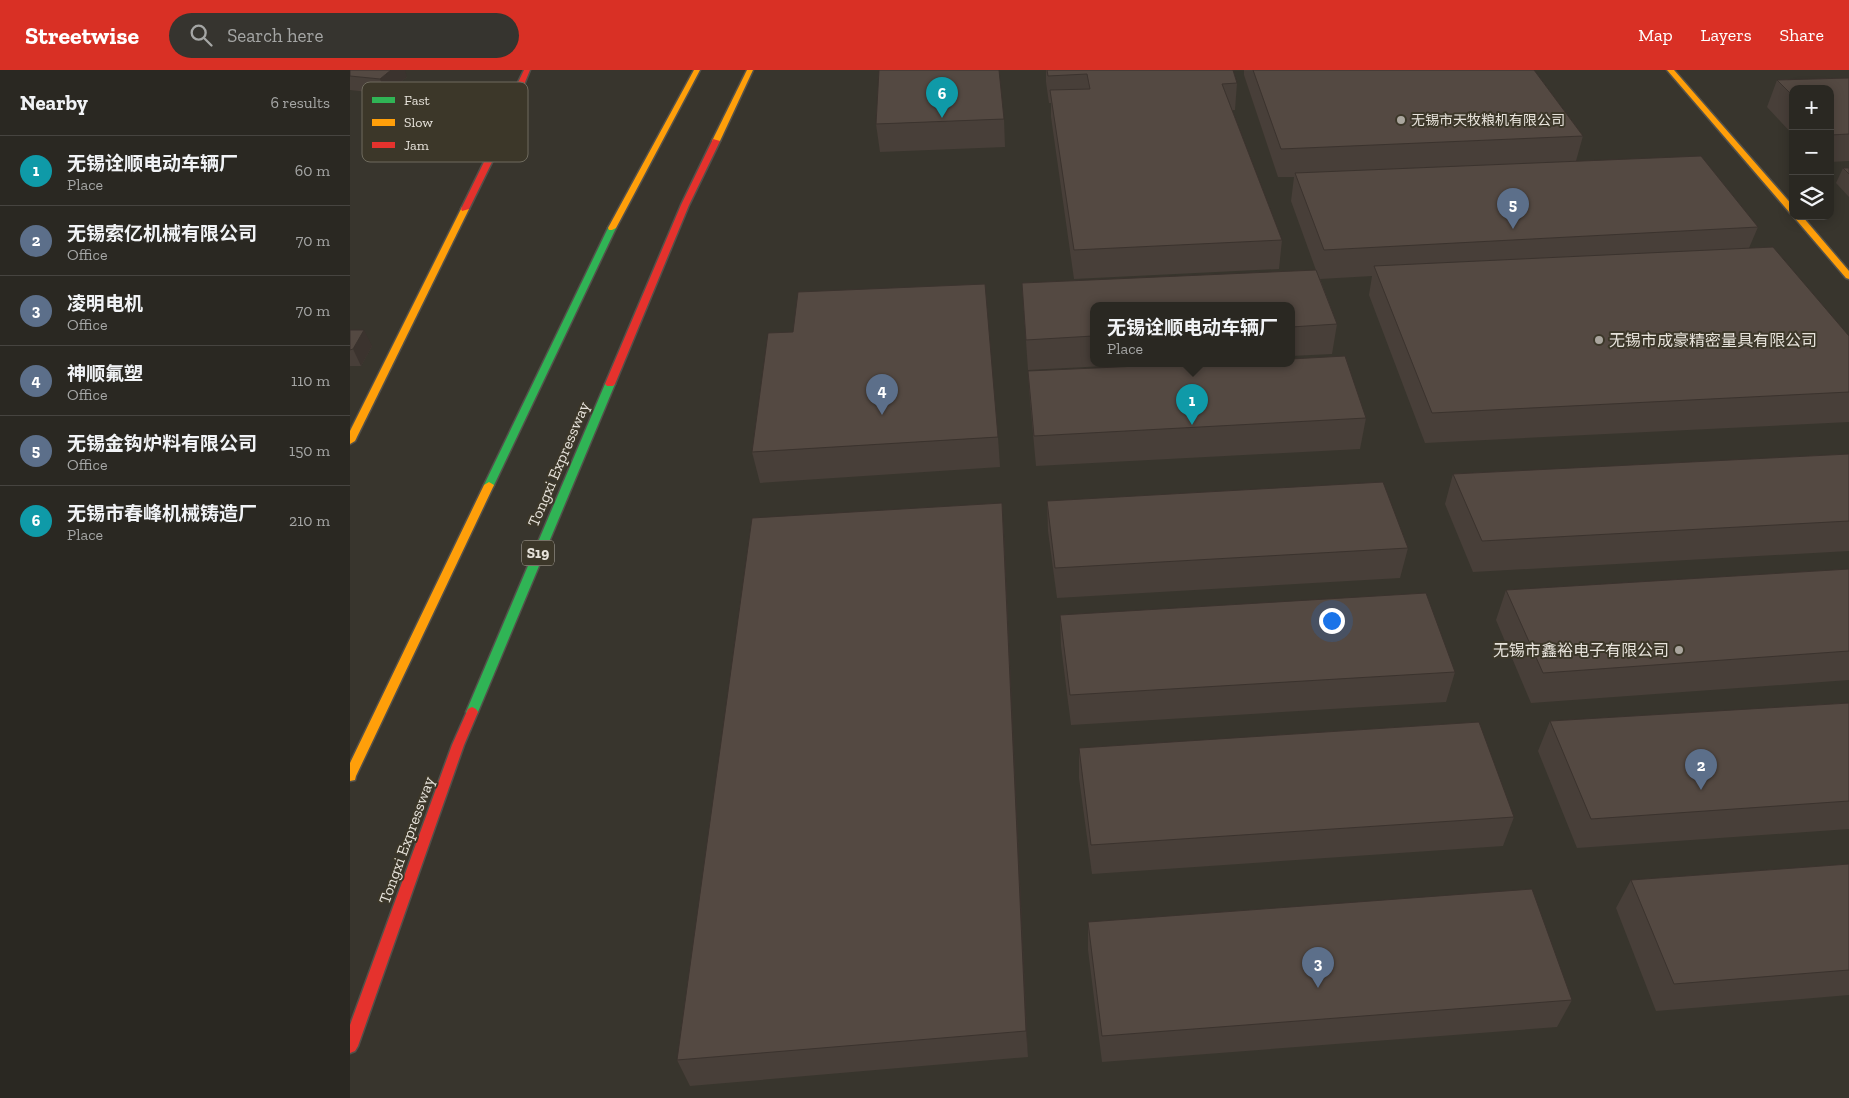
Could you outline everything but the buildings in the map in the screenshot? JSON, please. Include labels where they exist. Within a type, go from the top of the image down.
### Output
[{"type":"main road","points":[[522,82],[527,70]]},
{"type":"main road","points":[[350,776],[623,205],[697,70]]},
{"type":"main road","name":"Tongxi Expressway","points":[[350,1046],[458,745],[685,205],[750,70]]},
{"type":"main road","points":[[1670,70],[1789,206]]},
{"type":"main road","points":[[350,441],[488,162]]},
{"type":"main road","points":[[1800,220],[1849,276]]},
{"type":"traffic: fast","points":[[489,485],[612,228]]},
{"type":"traffic: fast","points":[[472,712],[610,384]]},
{"type":"traffic: slow","points":[[612,228],[697,70]]},
{"type":"traffic: slow","points":[[716,141],[750,70]]},
{"type":"traffic: slow","points":[[1670,70],[1789,206]]},
{"type":"traffic: slow","points":[[350,441],[465,209]]},
{"type":"traffic: slow","points":[[1800,220],[1849,276]]},
{"type":"traffic: slow","points":[[350,776],[489,485]]},
{"type":"traffic: jam","points":[[522,82],[527,70]]},
{"type":"traffic: jam","points":[[610,384],[685,205],[716,141]]},
{"type":"traffic: jam","points":[[465,209],[488,162]]},
{"type":"traffic: jam","points":[[350,1046],[458,745],[472,712]]},
{"type":"place","name":"无锡市春峰机械铸造厂","points":[[942,118]]},
{"type":"place","name":"无锡市天牧粮机有限公司","points":[[1401,120]]},
{"type":"place","name":"无锡金钩炉料有限公司","points":[[1513,229]]},
{"type":"place","name":"无锡市成豪精密量具有限公司","points":[[1599,340]]},
{"type":"place","name":"神顺氟塑","points":[[882,415]]},
{"type":"place","name":"无锡诠顺电动车辆厂","points":[[1192,425]]},
{"type":"place","name":"无锡市鑫裕电子有限公司","points":[[1679,650]]},
{"type":"place","name":"无锡索亿机械有限公司","points":[[1701,790]]},
{"type":"place","name":"凌明电机","points":[[1318,988]]}]
